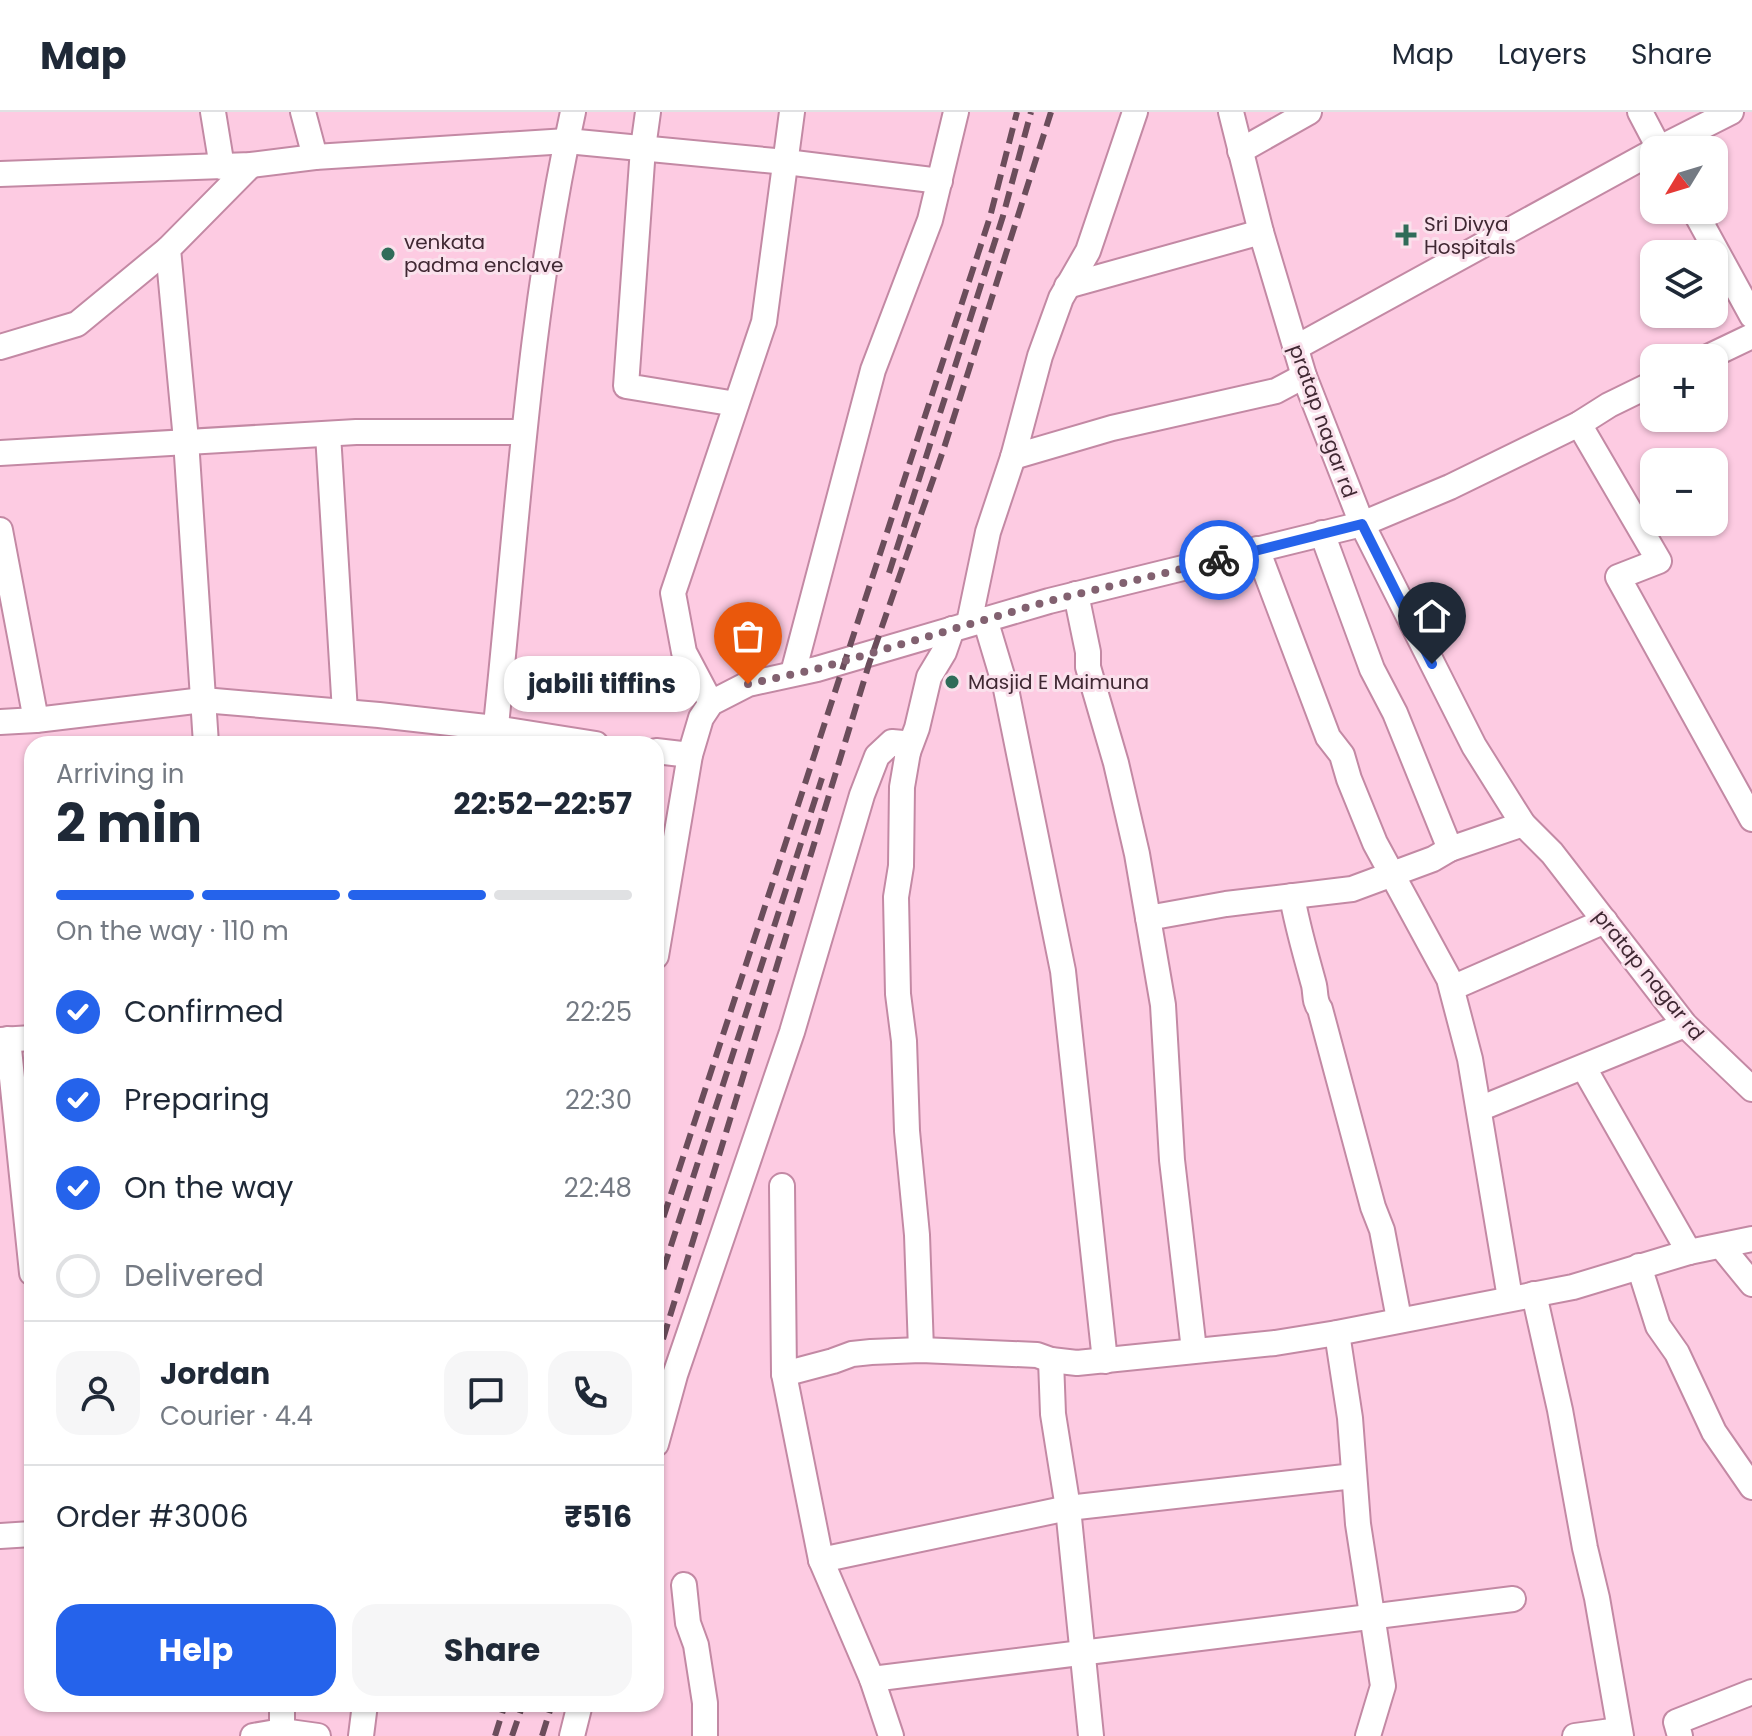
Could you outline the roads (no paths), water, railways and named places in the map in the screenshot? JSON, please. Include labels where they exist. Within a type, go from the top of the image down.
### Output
[{"type":"street","points":[[213,112],[222,167]]},
{"type":"street","points":[[303,112],[315,157]]},
{"type":"street","points":[[0,722],[203,700],[345,712],[494,736],[522,432],[545,263],[573,112]]},
{"type":"street","points":[[648,112],[626,386],[736,404]]},
{"type":"street","points":[[711,703],[684,652],[673,593],[764,322],[792,112]]},
{"type":"street","points":[[793,673],[873,370],[930,220],[956,112]]},
{"type":"street","points":[[921,1350],[917,1235],[898,994],[896,897],[901,866],[902,787],[908,752],[929,677],[944,652],[969,624],[988,532],[1013,457],[1028,395],[1067,286],[1088,251],[1135,112]]},
{"type":"street","name":"pratap nagar rd","points":[[1231,112],[1261,232],[1304,376],[1362,524],[1474,746],[1523,824],[1552,853],[1685,1025],[1752,1089]]},
{"type":"street","points":[[1240,151],[1309,112]]},
{"type":"street","points":[[1640,112],[1651,136]]},
{"type":"street","points":[[1685,136],[1731,112]]},
{"type":"street","points":[[0,174],[222,167],[315,157],[567,141],[786,162],[940,181]]},
{"type":"street","points":[[1295,348],[1640,160]]},
{"type":"street","points":[[0,347],[77,324],[168,249],[251,165]]},
{"type":"street","points":[[1702,224],[1752,316]]},
{"type":"street","points":[[1067,286],[1261,232]]},
{"type":"street","points":[[168,249],[186,440],[205,736]]},
{"type":"street","points":[[1728,347],[1752,336]]},
{"type":"street","points":[[1013,457],[1112,428],[1276,391],[1304,376]]},
{"type":"street","points":[[664,909],[690,755],[701,718],[711,703],[748,684],[817,669],[1076,594],[1362,524],[1450,487],[1579,424],[1640,390]]},
{"type":"street","points":[[1579,424],[1659,561],[1618,577],[1752,819]]},
{"type":"street","points":[[0,453],[328,434],[522,432]]},
{"type":"street","points":[[328,434],[345,712]]},
{"type":"street","points":[[0,528],[36,720]]},
{"type":"street","points":[[1322,533],[1372,669],[1395,713],[1450,849]]},
{"type":"street","points":[[1257,549],[1328,737],[1342,755],[1349,779],[1391,873],[1446,971],[1463,1026],[1494,1213],[1563,1423],[1620,1733],[1575,1736]]},
{"type":"street","points":[[1076,594],[1088,652],[1088,667],[1123,792],[1166,1026],[1172,1160],[1194,1350]]},
{"type":"street","points":[[969,624],[1006,689],[1063,971],[1105,1361]]},
{"type":"street","points":[[664,1415],[792,1032],[868,778],[877,756],[892,742],[903,743],[908,752]]},
{"type":"street","points":[[664,752],[690,755]]},
{"type":"street","points":[[1148,918],[1352,889],[1433,859],[1450,849],[1523,824]]},
{"type":"street","points":[[1292,896],[1314,985],[1315,1003],[1320,1009],[1373,1207],[1382,1230],[1399,1319]]},
{"type":"street","points":[[1452,988],[1605,921]]},
{"type":"street","points":[[1479,1109],[1685,1025]]},
{"type":"street","points":[[13,1039],[24,1174]]},
{"type":"street","points":[[1584,1068],[1689,1252]]},
{"type":"street","points":[[782,1186],[784,1374],[821,1560],[872,1679],[891,1736]]},
{"type":"street","points":[[784,1374],[852,1354],[921,1350],[1105,1361],[1275,1343],[1573,1287],[1689,1252],[1752,1239]]},
{"type":"street","points":[[1721,1246],[1752,1284]]},
{"type":"street","points":[[1639,1266],[1658,1326],[1677,1353],[1714,1432],[1752,1487]]},
{"type":"street","points":[[1337,1333],[1350,1418],[1371,1617],[1383,1686],[1368,1736]]},
{"type":"street","points":[[1051,1360],[1057,1447],[1068,1508],[1091,1736]]},
{"type":"street","points":[[821,1560],[1068,1508],[1354,1476]]},
{"type":"street","points":[[0,1536],[24,1534]]},
{"type":"street","points":[[684,1585],[688,1623],[696,1645],[705,1703],[705,1736]]},
{"type":"street","points":[[872,1679],[1513,1599]]},
{"type":"street","points":[[1680,1736],[1676,1722],[1752,1692]]},
{"type":"street","points":[[282,1712],[282,1731]]},
{"type":"street","points":[[361,1736],[364,1712]]},
{"type":"street","points":[[572,1736],[578,1712]]},
{"type":"street","points":[[253,1736],[282,1731],[318,1736]]},
{"type":"railway","points":[[664,1215],[990,217],[1017,112]]},
{"type":"railway","points":[[889,573],[1003,216],[1031,112]]},
{"type":"railway","points":[[664,1336],[869,664],[944,448],[1051,112]]},
{"type":"railway","points":[[664,1267],[822,778]]},
{"type":"railway","points":[[495,1736],[502,1712]]},
{"type":"railway","points":[[512,1736],[520,1712]]},
{"type":"railway","points":[[542,1736],[550,1712]]},
{"type":"place","name":"Sri Divya Hospitals","points":[[1406,235]]},
{"type":"place","name":"venkata padma enclave","points":[[388,254]]},
{"type":"place","name":"Masjid E Maimuna","points":[[952,682]]},
{"type":"place","name":"jabili tiffins","points":[[748,684]]}]
